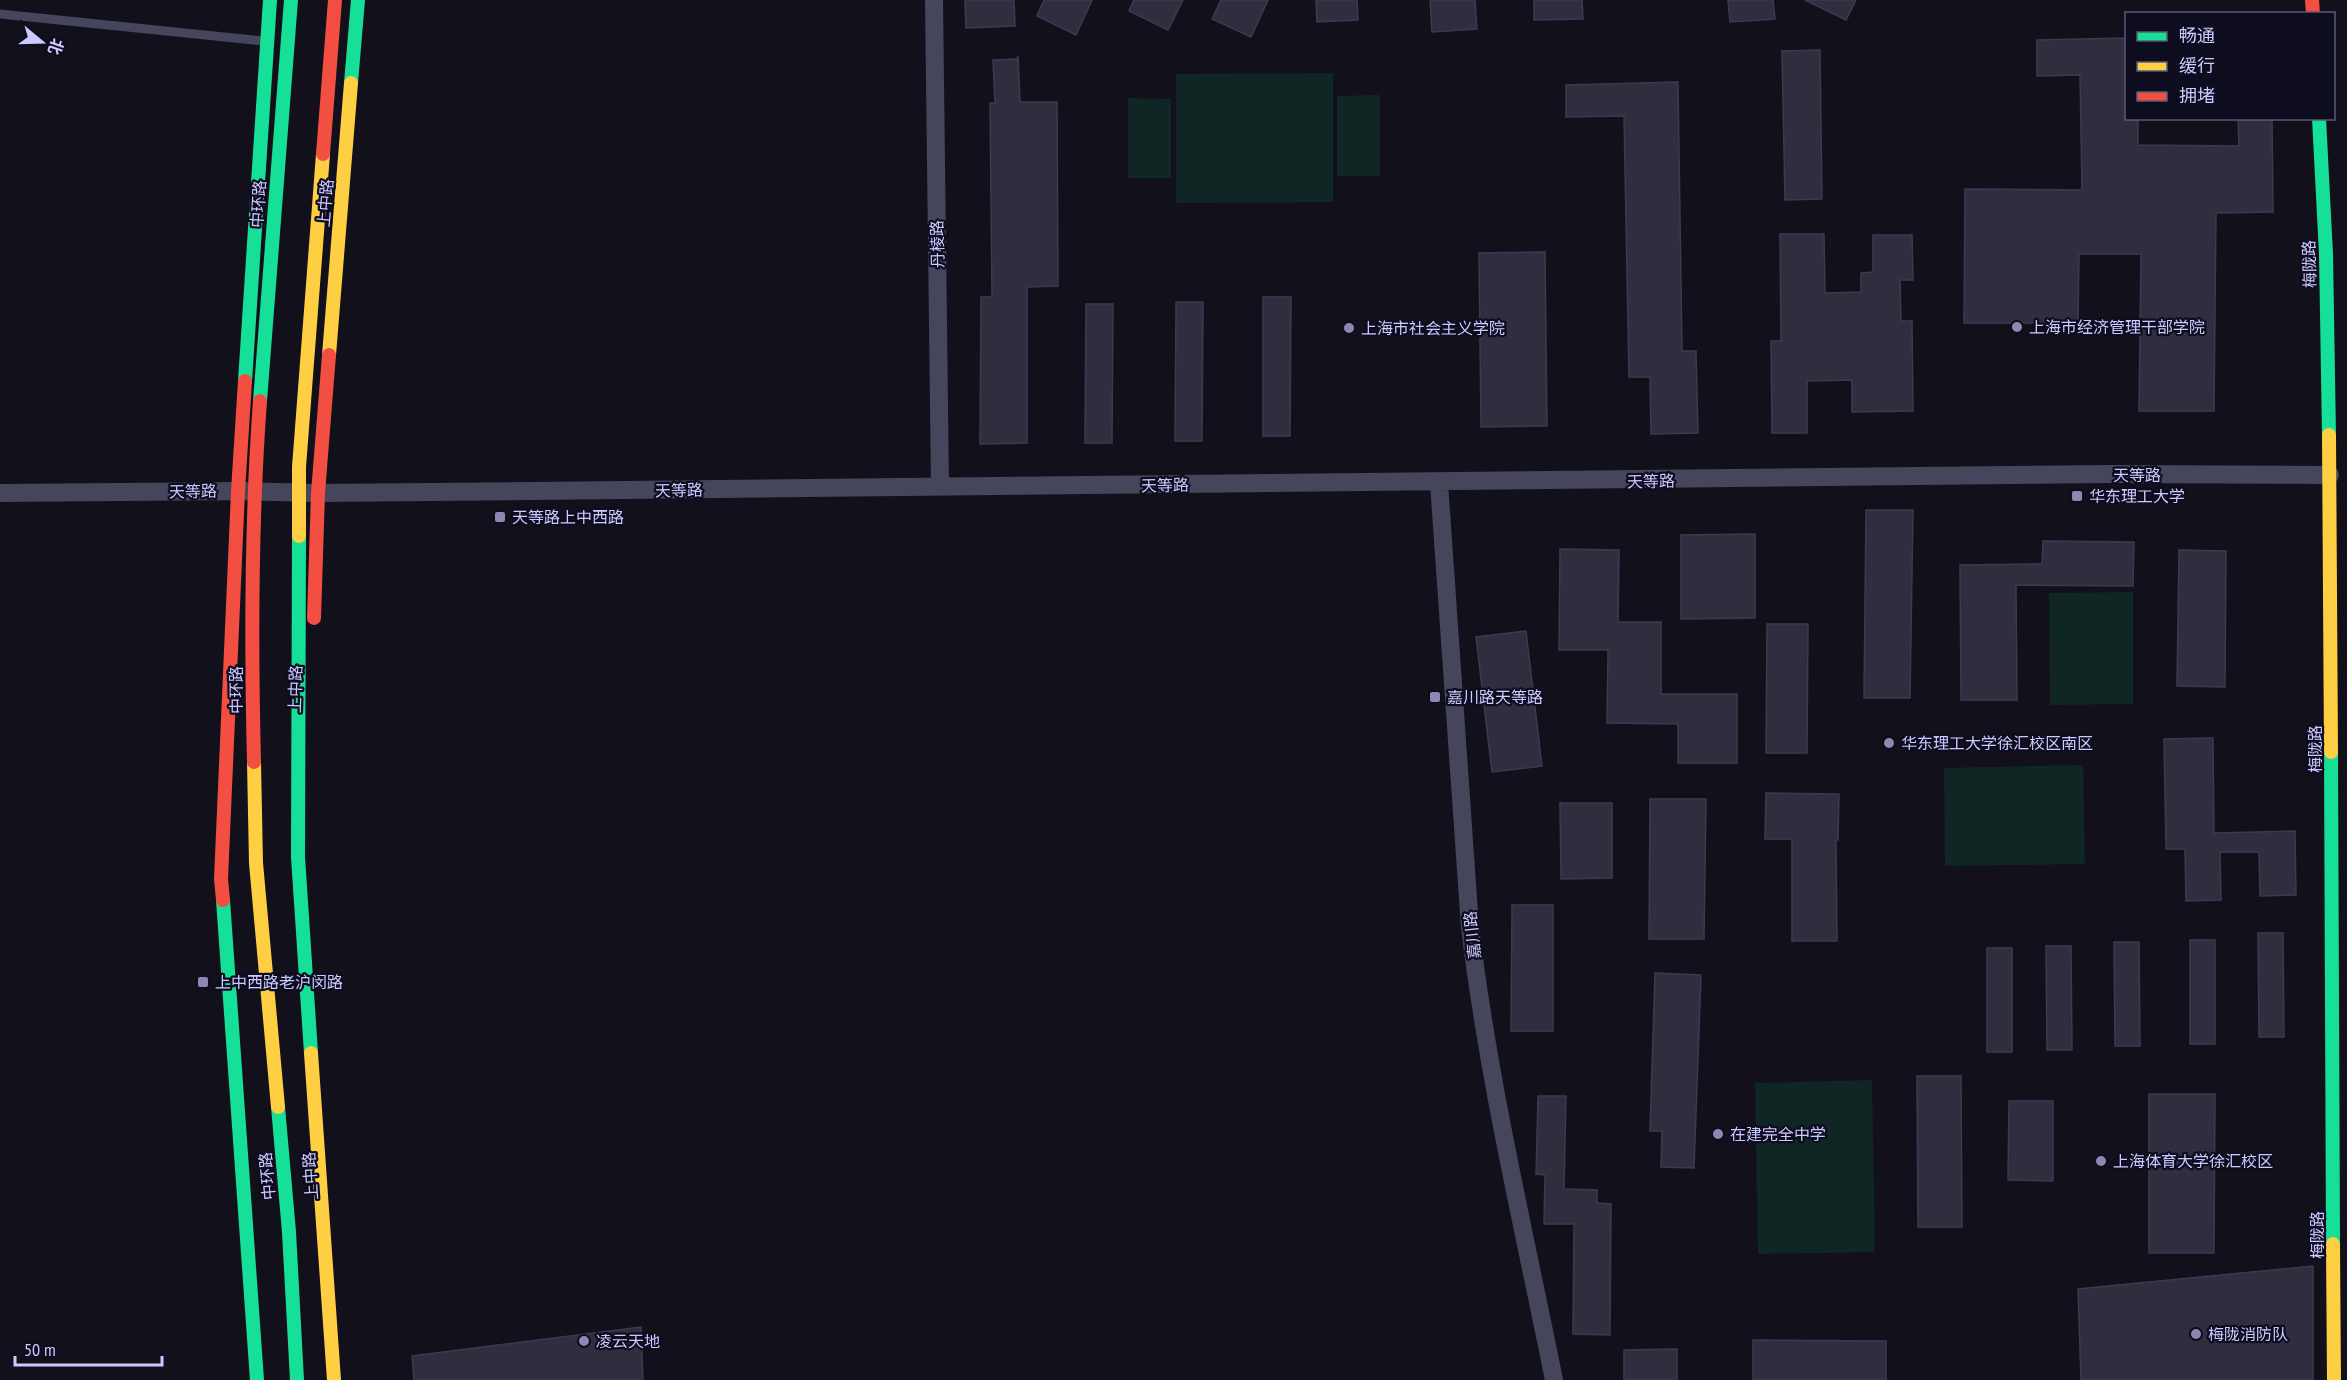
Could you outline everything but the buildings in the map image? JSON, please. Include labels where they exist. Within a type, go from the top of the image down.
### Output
[{"type":"main road","points":[[257,1380],[221,879],[238,491],[270,0]]},
{"type":"main road","name":"中环路","points":[[291,0],[256,452],[252,684],[256,863],[289,1232],[297,1380]]},
{"type":"main road","points":[[334,1380],[298,846],[299,467],[335,0]]},
{"type":"main road","name":"上中路","points":[[313,633],[318,493],[358,0]]},
{"type":"main road","name":"梅陇路","points":[[2319,120],[2326,254],[2336,957],[2334,1380]]},
{"type":"main road","name":"上中路","points":[[313,657],[306,855],[340,1380]]},
{"type":"street","name":"丹棱路","points":[[934,0],[940,487]]},
{"type":"street","name":"天等路","points":[[0,493],[238,491],[318,493],[1439,483],[2110,474],[2330,475]]},
{"type":"street","name":"嘉川路","points":[[1439,483],[1469,915],[1477,984],[1486,1042],[1554,1380]]},
{"type":"lane","points":[[0,14],[267,41]]},
{"type":"green space","points":[[1333,73],[1333,202],[1176,203],[1176,74]]},
{"type":"green space","points":[[1380,95],[1380,176],[1337,176],[1337,96]]},
{"type":"green space","points":[[1128,98],[1171,99],[1171,178],[1128,178]]},
{"type":"green space","points":[[2133,592],[2133,704],[2050,705],[2049,593]]},
{"type":"green space","points":[[2083,765],[2085,864],[1945,866],[1944,768]]},
{"type":"green space","points":[[1872,1080],[1875,1252],[1758,1254],[1755,1083]]},
{"type":"traffic: fast","points":[[245,381],[270,0]]},
{"type":"traffic: fast","points":[[260,401],[291,0]]},
{"type":"traffic: fast","points":[[351,83],[358,0]]},
{"type":"traffic: fast","points":[[2319,120],[2326,254],[2329,435]]},
{"type":"traffic: fast","points":[[299,536],[298,857],[311,1053]]},
{"type":"traffic: fast","points":[[2331,752],[2333,1244]]},
{"type":"traffic: fast","points":[[223,900],[257,1380]]},
{"type":"traffic: fast","points":[[278,1107],[289,1232],[297,1380]]},
{"type":"traffic: slow","points":[[329,355],[351,83]]},
{"type":"traffic: slow","points":[[299,536],[299,467],[323,154]]},
{"type":"traffic: slow","points":[[2329,435],[2331,752]]},
{"type":"traffic: slow","points":[[254,762],[256,863],[278,1107]]},
{"type":"traffic: slow","points":[[311,1053],[334,1380]]},
{"type":"traffic: slow","points":[[2333,1244],[2334,1380]]},
{"type":"traffic: jam","points":[[323,154],[335,0]]},
{"type":"traffic: jam","points":[[2312,0],[2313,12]]},
{"type":"traffic: jam","points":[[314,618],[318,493],[329,355]]},
{"type":"traffic: jam","points":[[223,900],[221,879],[245,381]]},
{"type":"traffic: jam","points":[[254,762],[252,582],[260,401]]},
{"type":"place","name":"上海市经济管理干部学院","points":[[2017,327]]},
{"type":"place","name":"上海市社会主义学院","points":[[1349,328]]},
{"type":"place","name":"华东理工大学","points":[[2077,496]]},
{"type":"place","name":"天等路上中西路","points":[[500,517]]},
{"type":"place","name":"嘉川路天等路","points":[[1435,697]]},
{"type":"place","name":"华东理工大学徐汇校区南区","points":[[1889,743]]},
{"type":"place","name":"上中西路老沪闵路","points":[[203,982]]},
{"type":"place","name":"在建完全中学","points":[[1718,1134]]},
{"type":"place","name":"上海体育大学徐汇校区","points":[[2101,1161]]},
{"type":"place","name":"梅陇消防队","points":[[2196,1334]]},
{"type":"place","name":"凌云天地","points":[[584,1341]]}]
